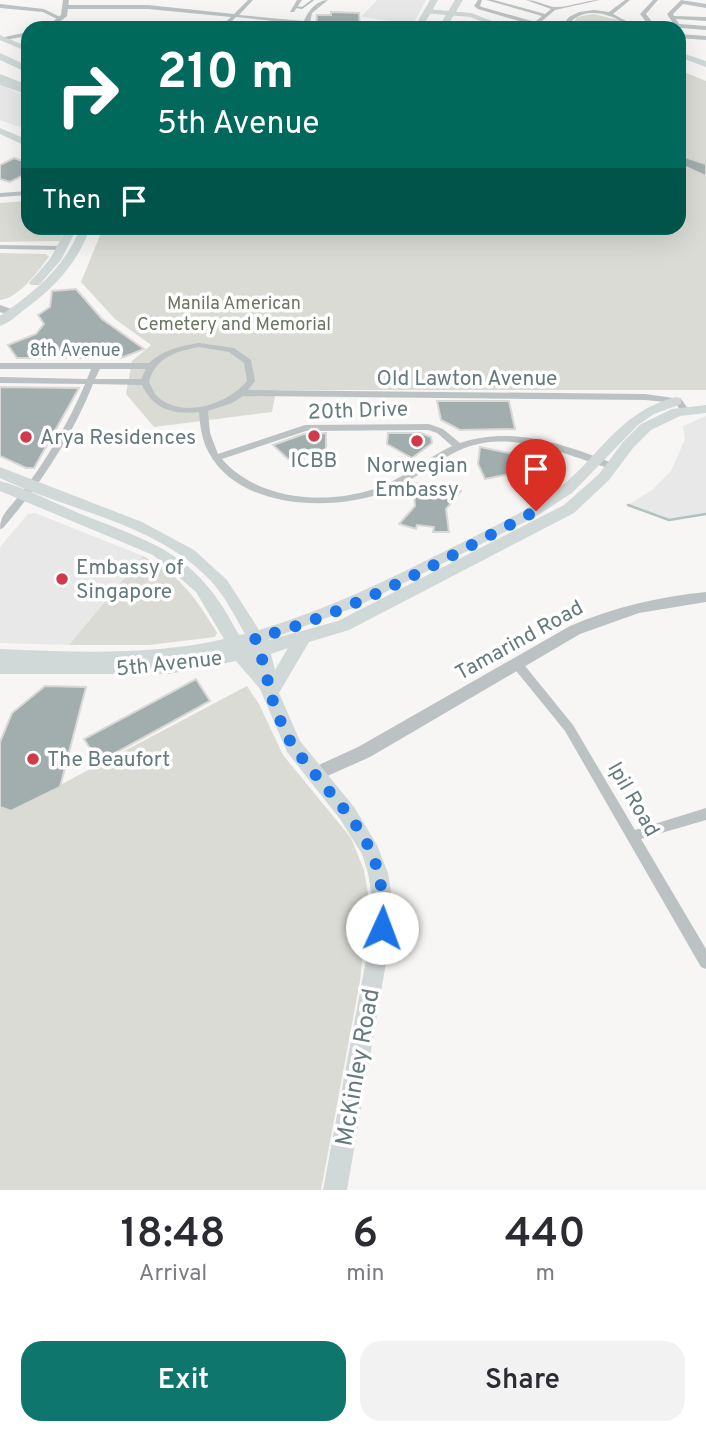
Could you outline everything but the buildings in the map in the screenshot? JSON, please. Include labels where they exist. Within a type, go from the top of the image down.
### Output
[{"type":"main road","points":[[422,21],[434,0]]},
{"type":"main road","points":[[445,21],[449,0]]},
{"type":"main road","points":[[438,21],[460,0]]},
{"type":"main road","points":[[460,0],[458,9],[464,15],[480,21]]},
{"type":"main road","points":[[426,13],[464,15],[483,21]]},
{"type":"main road","points":[[451,21],[464,15]]},
{"type":"main road","points":[[1,38],[21,47]]},
{"type":"main road","points":[[0,56],[21,66]]},
{"type":"main road","points":[[0,65],[21,75]]},
{"type":"main road","points":[[0,79],[21,87]]},
{"type":"main road","points":[[0,125],[21,133]]},
{"type":"main road","points":[[0,131],[21,141]]},
{"type":"main road","points":[[3,312],[37,281],[63,248],[69,235]]},
{"type":"main road","points":[[3,312],[36,297],[60,272],[82,235]]},
{"type":"main road","points":[[681,405],[706,400]]},
{"type":"main road","points":[[681,405],[706,409]]},
{"type":"main road","name":"5th Avenue","points":[[258,644],[396,584],[545,505],[605,464],[646,427],[681,405]]},
{"type":"main road","name":"5th Avenue","points":[[0,667],[147,669],[258,644],[302,640],[382,608],[547,522],[583,498],[605,464]]},
{"type":"main road","points":[[0,472],[28,491]]},
{"type":"main road","points":[[0,486],[28,491]]},
{"type":"main road","name":"McKinley Road","points":[[28,491],[146,531],[195,558],[229,593],[258,644],[269,689]]},
{"type":"main road","name":"McKinley Road","points":[[28,491],[158,551],[197,582],[212,601],[238,649],[269,689],[290,740],[366,837],[384,897],[382,928],[335,1190]]},
{"type":"main road","points":[[269,689],[302,640]]},
{"type":"main road","name":"5th Avenue","points":[[0,655],[151,657],[238,649]]},
{"type":"street","points":[[130,0],[132,8]]},
{"type":"street","points":[[147,0],[148,7]]},
{"type":"street","points":[[229,21],[251,0]]},
{"type":"street","points":[[292,11],[300,0]]},
{"type":"street","points":[[307,21],[310,12],[326,0]]},
{"type":"street","points":[[480,0],[477,6],[480,8],[524,21]]},
{"type":"street","points":[[488,0],[543,15]]},
{"type":"street","points":[[528,0],[577,15],[610,14],[625,21]]},
{"type":"street","points":[[536,2],[542,0]]},
{"type":"street","points":[[539,21],[543,15],[554,9],[598,0]]},
{"type":"street","points":[[610,14],[628,0]]},
{"type":"street","points":[[648,21],[643,14],[656,0]]},
{"type":"street","points":[[675,21],[670,14],[683,1],[702,6]]},
{"type":"street","points":[[58,21],[66,4],[148,7],[270,21]]},
{"type":"street","points":[[0,6],[44,11],[61,19]]},
{"type":"street","points":[[570,21],[577,15]]},
{"type":"street","points":[[672,17],[706,19]]},
{"type":"street","points":[[686,27],[706,28]]},
{"type":"street","points":[[1,38],[21,35]]},
{"type":"street","points":[[686,36],[706,40]]},
{"type":"street","points":[[0,195],[21,194]]},
{"type":"street","points":[[0,247],[63,248]]},
{"type":"street","points":[[208,345],[224,348],[243,357],[251,368],[251,381],[243,393],[226,404],[203,409],[177,409],[162,404],[151,396],[145,382],[150,366],[160,357],[182,348],[208,345]]},
{"type":"street","name":"8th Avenue","points":[[0,366],[150,366]]},
{"type":"street","points":[[0,526],[28,491],[64,437],[96,367]]},
{"type":"street","name":"8th Avenue","points":[[0,380],[145,382]]},
{"type":"street","name":"Old Lawton Avenue","points":[[243,393],[637,397],[681,405]]},
{"type":"street","points":[[203,409],[205,435],[216,458],[235,477],[267,492],[327,501],[358,498],[385,489],[438,454],[483,440],[524,439],[605,464]]},
{"type":"street","name":"20th Drive","points":[[216,458],[298,429],[318,426],[422,426],[440,430],[458,446]]},
{"type":"street","name":"Tamarind Road","points":[[319,778],[606,616],[661,601],[706,597]]},
{"type":"street","name":"Ipil Road","points":[[517,664],[569,728],[706,962]]},
{"type":"street","points":[[633,836],[706,814]]},
{"type":"shaded area","points":[[377,0],[426,0],[415,21],[361,17]]},
{"type":"shaded area","points":[[0,85],[21,94],[21,128],[0,120]]},
{"type":"shaded area","points":[[706,416],[706,514],[669,520],[628,505],[652,490],[671,471],[685,439],[683,426]]},
{"type":"shaded area","name":"Embassy of Singapore","points":[[35,513],[143,556],[69,645],[0,643],[0,547],[28,514]]},
{"type":"green space","points":[[593,14],[623,21],[575,21],[577,17]]},
{"type":"green space","name":"Manila American Cemetery and Memorial","points":[[686,73],[706,81],[706,390],[276,390],[272,412],[154,427],[126,394],[132,361],[151,345],[115,319],[81,282],[100,235],[686,235]]},
{"type":"green space","points":[[21,202],[21,235],[62,235],[60,241],[0,242],[0,203]]},
{"type":"green space","points":[[0,253],[46,254],[49,257],[21,289],[0,300]]},
{"type":"green space","points":[[143,556],[167,570],[186,588],[217,633],[215,637],[149,645],[69,645]]},
{"type":"green space","points":[[247,686],[259,704],[283,755],[351,838],[364,870],[368,894],[360,981],[321,1190],[0,1190],[0,807],[11,811]]},
{"type":"waterway","points":[[296,7],[302,8],[313,0]]},
{"type":"waterway","points":[[628,505],[669,520],[706,514]]},
{"type":"place","name":"ICBB","points":[[314,436]]},
{"type":"place","name":"Arya Residences","points":[[26,437]]},
{"type":"place","name":"Norwegian Embassy","points":[[417,441]]},
{"type":"place","name":"Embassy of Singapore","points":[[62,579]]},
{"type":"place","name":"The Beaufort","points":[[33,759]]},
{"type":"route","points":[[382,928],[384,897],[366,837],[290,740],[267,685],[268,677],[255,638],[298,626],[371,596],[536,511]]}]
